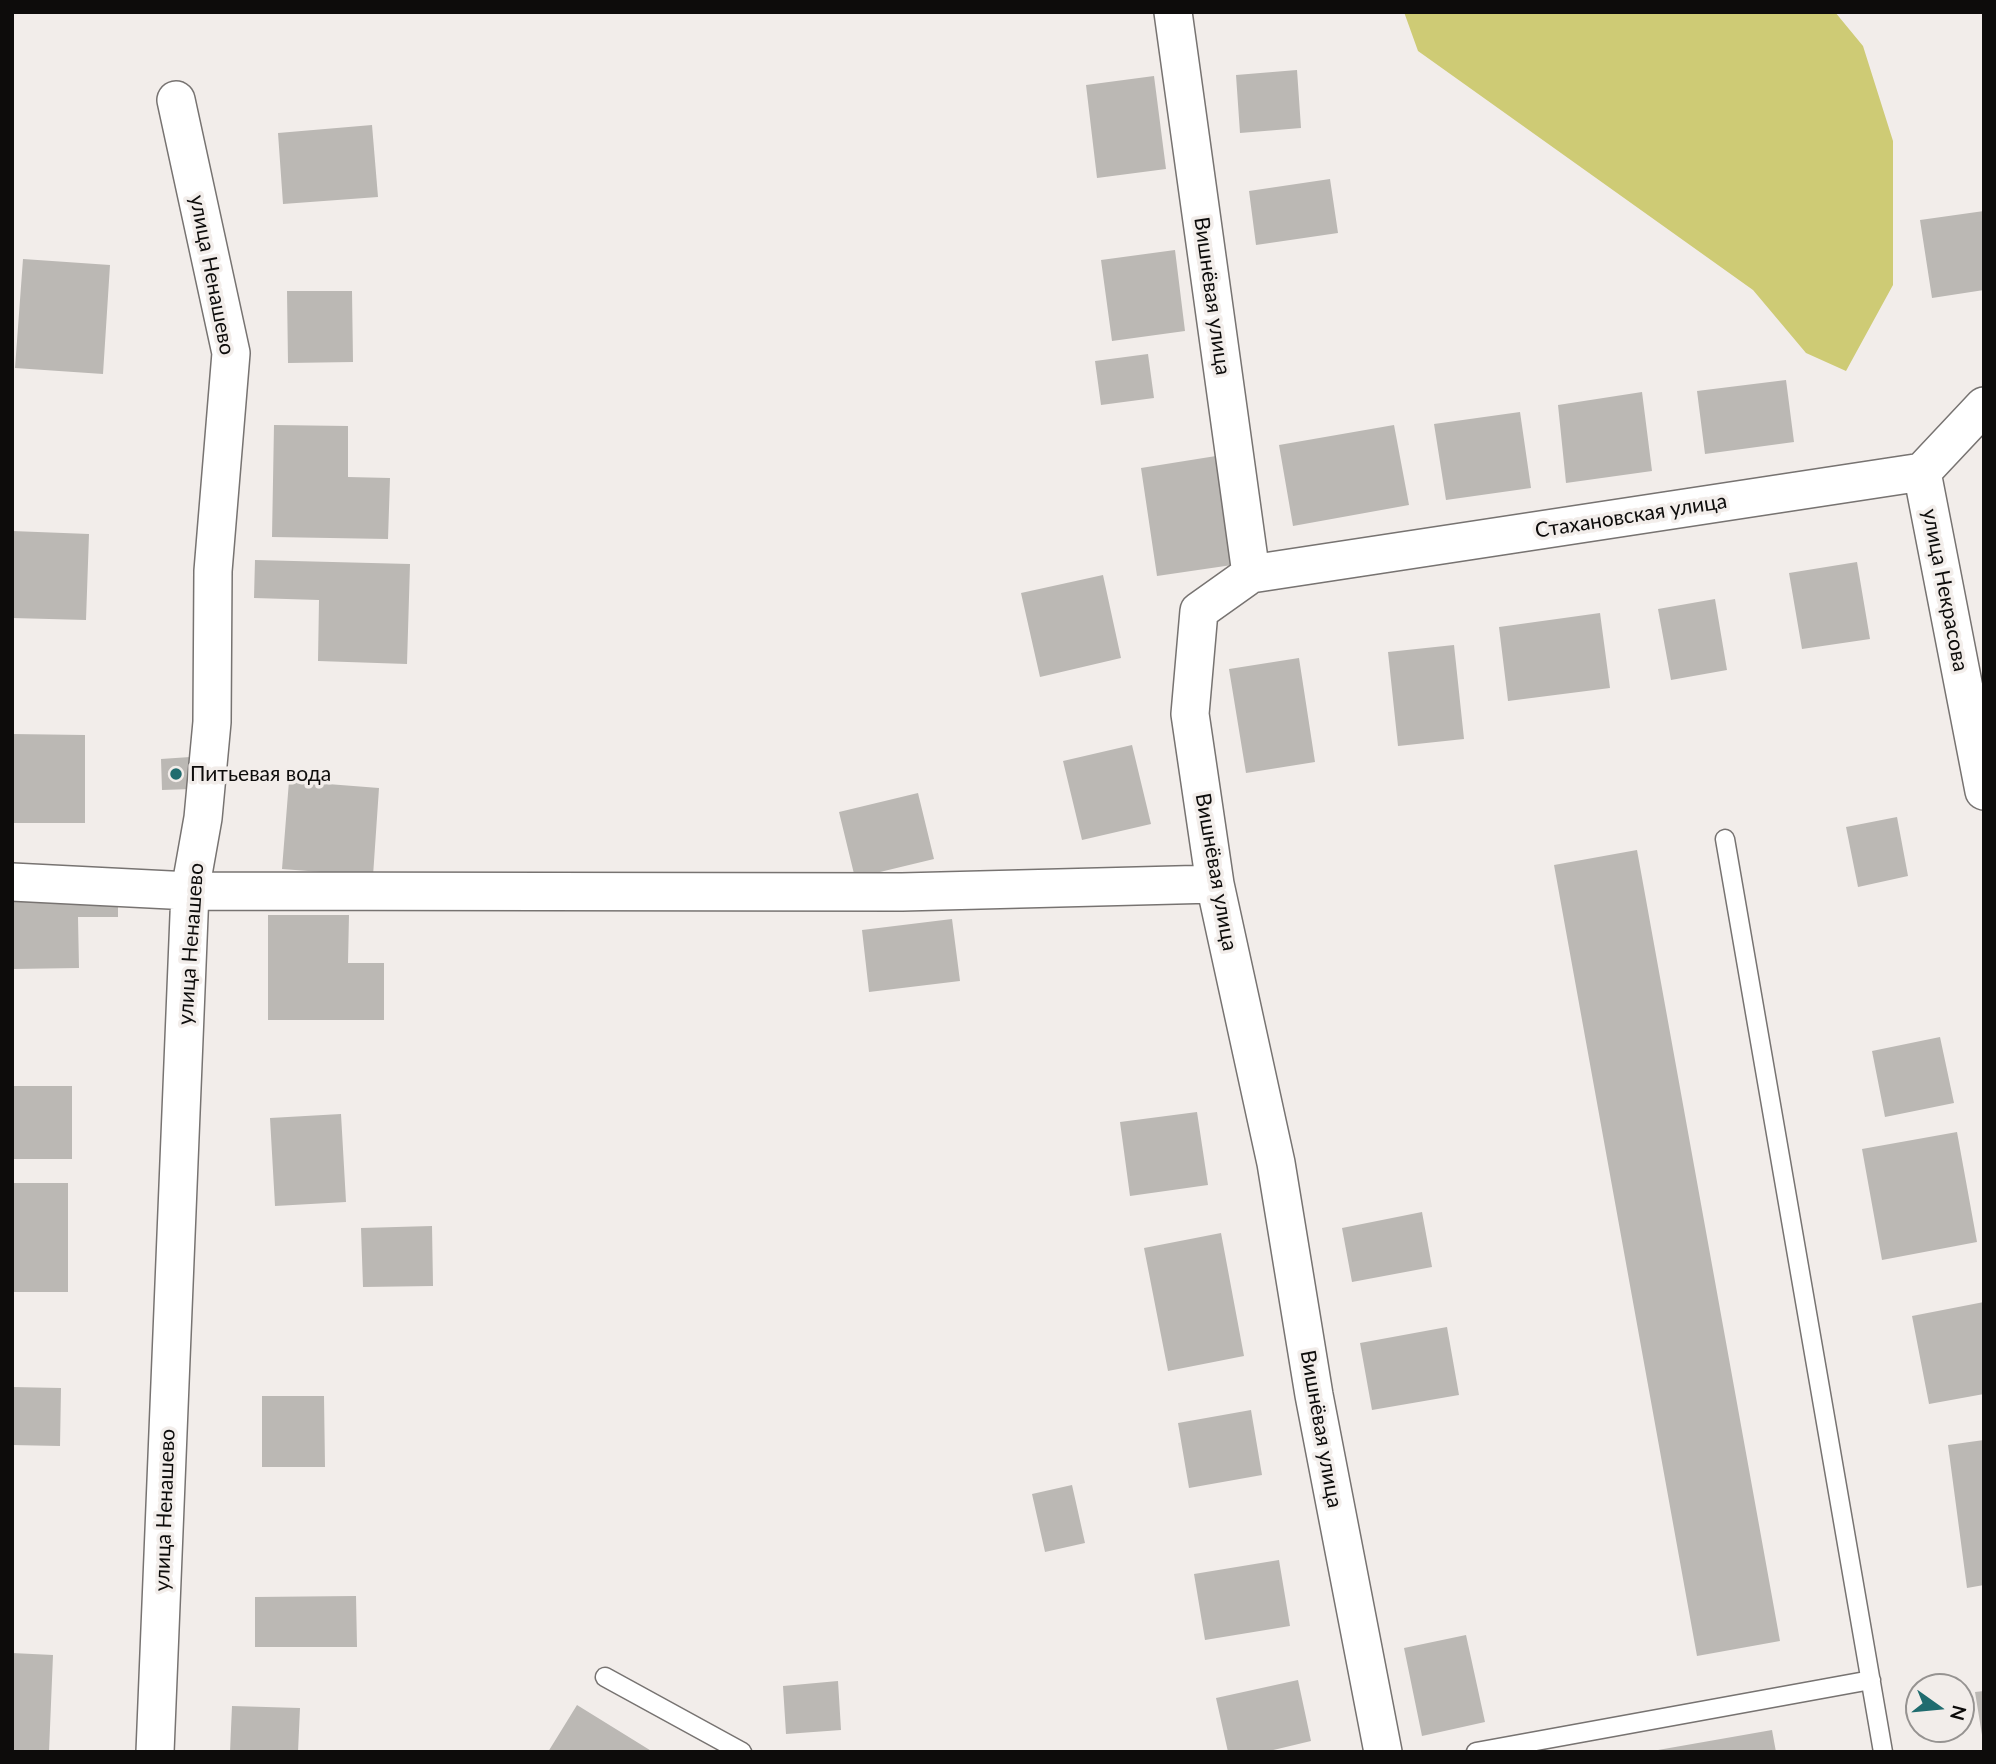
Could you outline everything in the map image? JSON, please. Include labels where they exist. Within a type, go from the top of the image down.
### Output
[{"type":"street","name":"Вишнёвая улица","points":[[1173,12],[1251,575],[1199,611],[1190,714],[1216,884],[1276,1163],[1314,1395],[1383,1752]]},
{"type":"street","name":"улица Ненашево","points":[[155,1752],[190,891],[203,818],[212,722],[213,571],[231,353],[176,100]]},
{"type":"street","points":[[1922,472],[1984,407]]},
{"type":"street","name":"Стахановская улица","points":[[1251,575],[1922,472]]},
{"type":"street","name":"улица Некрасова","points":[[1922,472],[1984,791]]},
{"type":"street","points":[[12,881],[190,891],[902,892],[1216,884]]},
{"type":"lane","points":[[1725,839],[1882,1752]]},
{"type":"lane","points":[[605,1676],[741,1752]]},
{"type":"lane","points":[[1476,1752],[1871,1680]]},
{"type":"shaded area","points":[[1404,12],[1835,12],[1863,46],[1893,141],[1893,285],[1846,371],[1806,353],[1753,290],[1418,51]]},
{"type":"building","points":[[1297,70],[1301,128],[1240,133],[1236,75]]},
{"type":"building","points":[[1154,76],[1166,169],[1097,178],[1086,85]]},
{"type":"building","points":[[372,125],[378,197],[283,204],[278,133]]},
{"type":"building","points":[[1330,179],[1338,233],[1256,245],[1249,191]]},
{"type":"building","points":[[1984,211],[1984,290],[1932,298],[1920,220]]},
{"type":"building","points":[[1175,250],[1185,331],[1112,341],[1101,260]]},
{"type":"building","points":[[23,259],[110,265],[103,374],[15,368]]},
{"type":"building","points":[[287,291],[352,291],[353,362],[288,363]]},
{"type":"building","points":[[1148,354],[1154,398],[1101,405],[1095,361]]},
{"type":"building","points":[[1786,380],[1794,442],[1705,454],[1697,391]]},
{"type":"building","points":[[1642,392],[1652,471],[1566,483],[1558,405]]},
{"type":"building","points":[[1520,412],[1531,488],[1446,500],[1434,424]]},
{"type":"building","points":[[274,425],[348,426],[348,477],[390,478],[388,539],[272,537]]},
{"type":"building","points":[[1394,425],[1409,505],[1293,526],[1279,445]]},
{"type":"building","points":[[1216,456],[1232,565],[1157,576],[1141,468]]},
{"type":"building","points":[[12,531],[89,534],[86,620],[12,618]]},
{"type":"building","points":[[255,560],[410,564],[407,664],[318,661],[319,600],[254,598]]},
{"type":"building","points":[[1857,562],[1870,639],[1802,649],[1789,573]]},
{"type":"building","points":[[1103,575],[1121,658],[1040,677],[1021,593]]},
{"type":"building","points":[[1715,599],[1727,670],[1671,680],[1658,609]]},
{"type":"building","points":[[1600,613],[1610,688],[1508,701],[1499,627]]},
{"type":"building","points":[[1454,645],[1464,739],[1398,746],[1388,652]]},
{"type":"building","points":[[1299,658],[1315,762],[1246,773],[1229,669]]},
{"type":"building","points":[[12,734],[85,735],[85,823],[12,823]]},
{"type":"building","points":[[1132,745],[1151,824],[1082,840],[1063,761]]},
{"type":"building","name":"Питьевая вода","points":[[190,757],[191,789],[162,790],[161,759]]},
{"type":"building","points":[[289,781],[379,788],[373,876],[282,869]]},
{"type":"building","points":[[918,793],[934,859],[855,878],[839,812]]},
{"type":"building","points":[[1897,817],[1908,876],[1858,887],[1846,827]]},
{"type":"building","points":[[1637,850],[1780,1641],[1697,1656],[1554,865]]},
{"type":"building","points":[[118,884],[118,917],[78,917],[79,968],[12,969],[12,886]]},
{"type":"building","points":[[268,915],[349,915],[348,963],[384,963],[384,1020],[268,1020]]},
{"type":"building","points":[[952,919],[960,981],[869,992],[862,930]]},
{"type":"building","points":[[1940,1037],[1954,1103],[1885,1117],[1872,1051]]},
{"type":"building","points":[[12,1086],[72,1086],[72,1159],[12,1159]]},
{"type":"building","points":[[1197,1112],[1208,1185],[1130,1196],[1120,1122]]},
{"type":"building","points":[[341,1114],[346,1202],[275,1206],[270,1118]]},
{"type":"building","points":[[1957,1132],[1977,1242],[1882,1260],[1862,1149]]},
{"type":"building","points":[[12,1183],[68,1183],[68,1292],[12,1292]]},
{"type":"building","points":[[1422,1212],[1432,1267],[1352,1282],[1342,1228]]},
{"type":"building","points":[[432,1226],[433,1286],[363,1287],[361,1228]]},
{"type":"building","points":[[1221,1233],[1244,1356],[1168,1371],[1144,1248]]},
{"type":"building","points":[[1984,1302],[1984,1394],[1929,1404],[1912,1316]]},
{"type":"building","points":[[1447,1327],[1459,1395],[1372,1410],[1360,1343]]},
{"type":"building","points":[[12,1387],[61,1388],[60,1446],[12,1445]]},
{"type":"building","points":[[262,1396],[324,1396],[325,1467],[262,1467]]},
{"type":"building","points":[[1251,1410],[1262,1475],[1189,1488],[1178,1423]]},
{"type":"building","points":[[1984,1440],[1984,1585],[1967,1588],[1948,1445]]},
{"type":"building","points":[[1072,1485],[1085,1543],[1045,1552],[1032,1494]]},
{"type":"building","points":[[1279,1560],[1290,1626],[1205,1640],[1194,1574]]},
{"type":"building","points":[[356,1596],[357,1647],[255,1647],[255,1597]]},
{"type":"building","points":[[1466,1635],[1485,1722],[1422,1736],[1404,1648]]},
{"type":"building","points":[[12,1653],[53,1655],[49,1752],[12,1752]]},
{"type":"building","points":[[1298,1680],[1311,1741],[1265,1752],[1228,1752],[1216,1698]]},
{"type":"building","points":[[838,1681],[841,1730],[786,1734],[783,1686]]},
{"type":"building","points":[[1984,1691],[1984,1735],[1982,1735],[1975,1692]]},
{"type":"building","points":[[577,1705],[653,1752],[548,1752]]},
{"type":"building","points":[[232,1706],[300,1708],[298,1752],[230,1752]]},
{"type":"building","points":[[1772,1730],[1776,1752],[1658,1752],[1658,1750]]},
{"type":"place","name":"Питьевая вода","points":[[176,774]]}]
